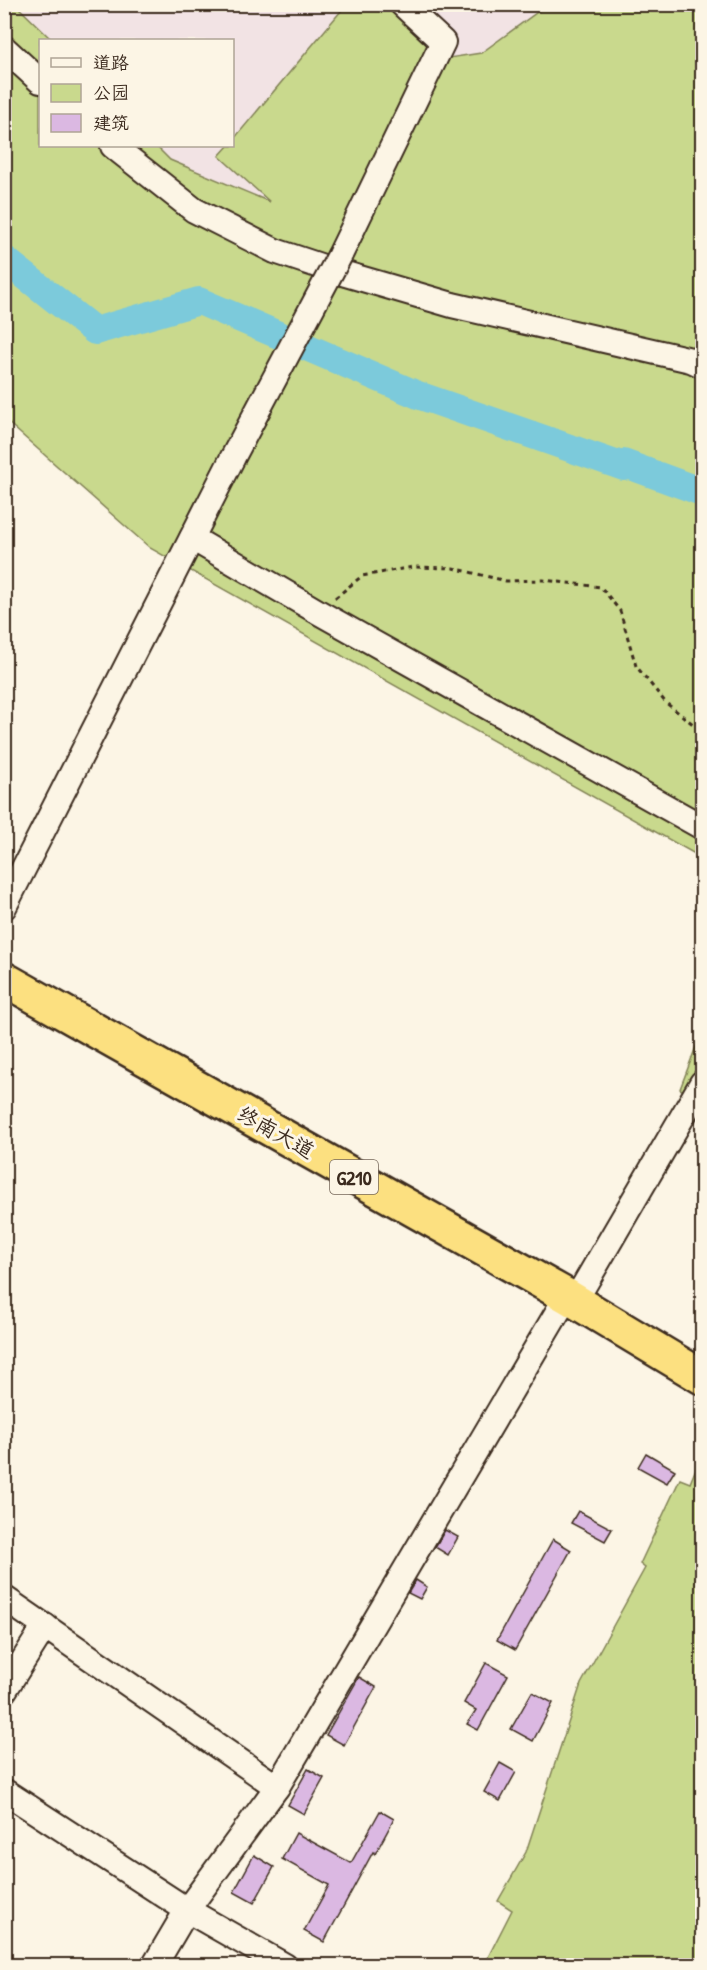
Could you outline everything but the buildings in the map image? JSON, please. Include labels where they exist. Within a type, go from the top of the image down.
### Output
[{"type":"highway","name":"终南大道","points":[[4,979],[566,1304],[702,1400]]},
{"type":"highway","name":"终南大道","points":[[4,1004],[702,1377]]},
{"type":"street","points":[[4,907],[233,458],[336,263],[443,42],[402,4]]},
{"type":"street","points":[[4,48],[39,80]]},
{"type":"street","points":[[114,147],[194,210],[275,250],[336,263],[452,305],[691,360],[702,365]]},
{"type":"street","points":[[192,538],[320,614],[702,827]]},
{"type":"street","points":[[154,1965],[187,1910],[277,1787],[566,1304],[702,1083]]},
{"type":"street","points":[[4,1598],[277,1787]]},
{"type":"street","points":[[4,1691],[45,1626]]},
{"type":"street","points":[[4,1791],[187,1910],[285,1965]]},
{"type":"path","points":[[320,614],[336,597],[362,576],[412,567],[453,568],[506,581],[543,580],[601,587],[620,611],[636,666],[666,703],[693,724],[702,726]]},
{"type":"shaded area","points":[[5,5],[346,5],[234,139],[234,39],[39,39]]},
{"type":"shaded area","points":[[395,5],[547,5],[481,53],[449,58]]},
{"type":"shaded area","points":[[129,147],[227,147],[220,156],[309,236]]},
{"type":"green space","points":[[5,5],[16,5],[51,39],[39,39],[39,147],[157,147],[170,160],[270,202],[219,156],[227,147],[234,147],[234,139],[346,5],[395,5],[449,58],[481,53],[547,5],[702,5],[702,858],[150,548],[5,420]]},
{"type":"green space","points":[[702,1031],[702,1102],[680,1089]]},
{"type":"green space","points":[[702,1454],[702,1965],[484,1965],[512,1910],[498,1901],[526,1852],[581,1684],[645,1568],[640,1564],[680,1479],[690,1483]]},
{"type":"waterway","points":[[4,259],[95,331],[199,301],[418,395],[624,467],[623,463],[702,492]]}]
